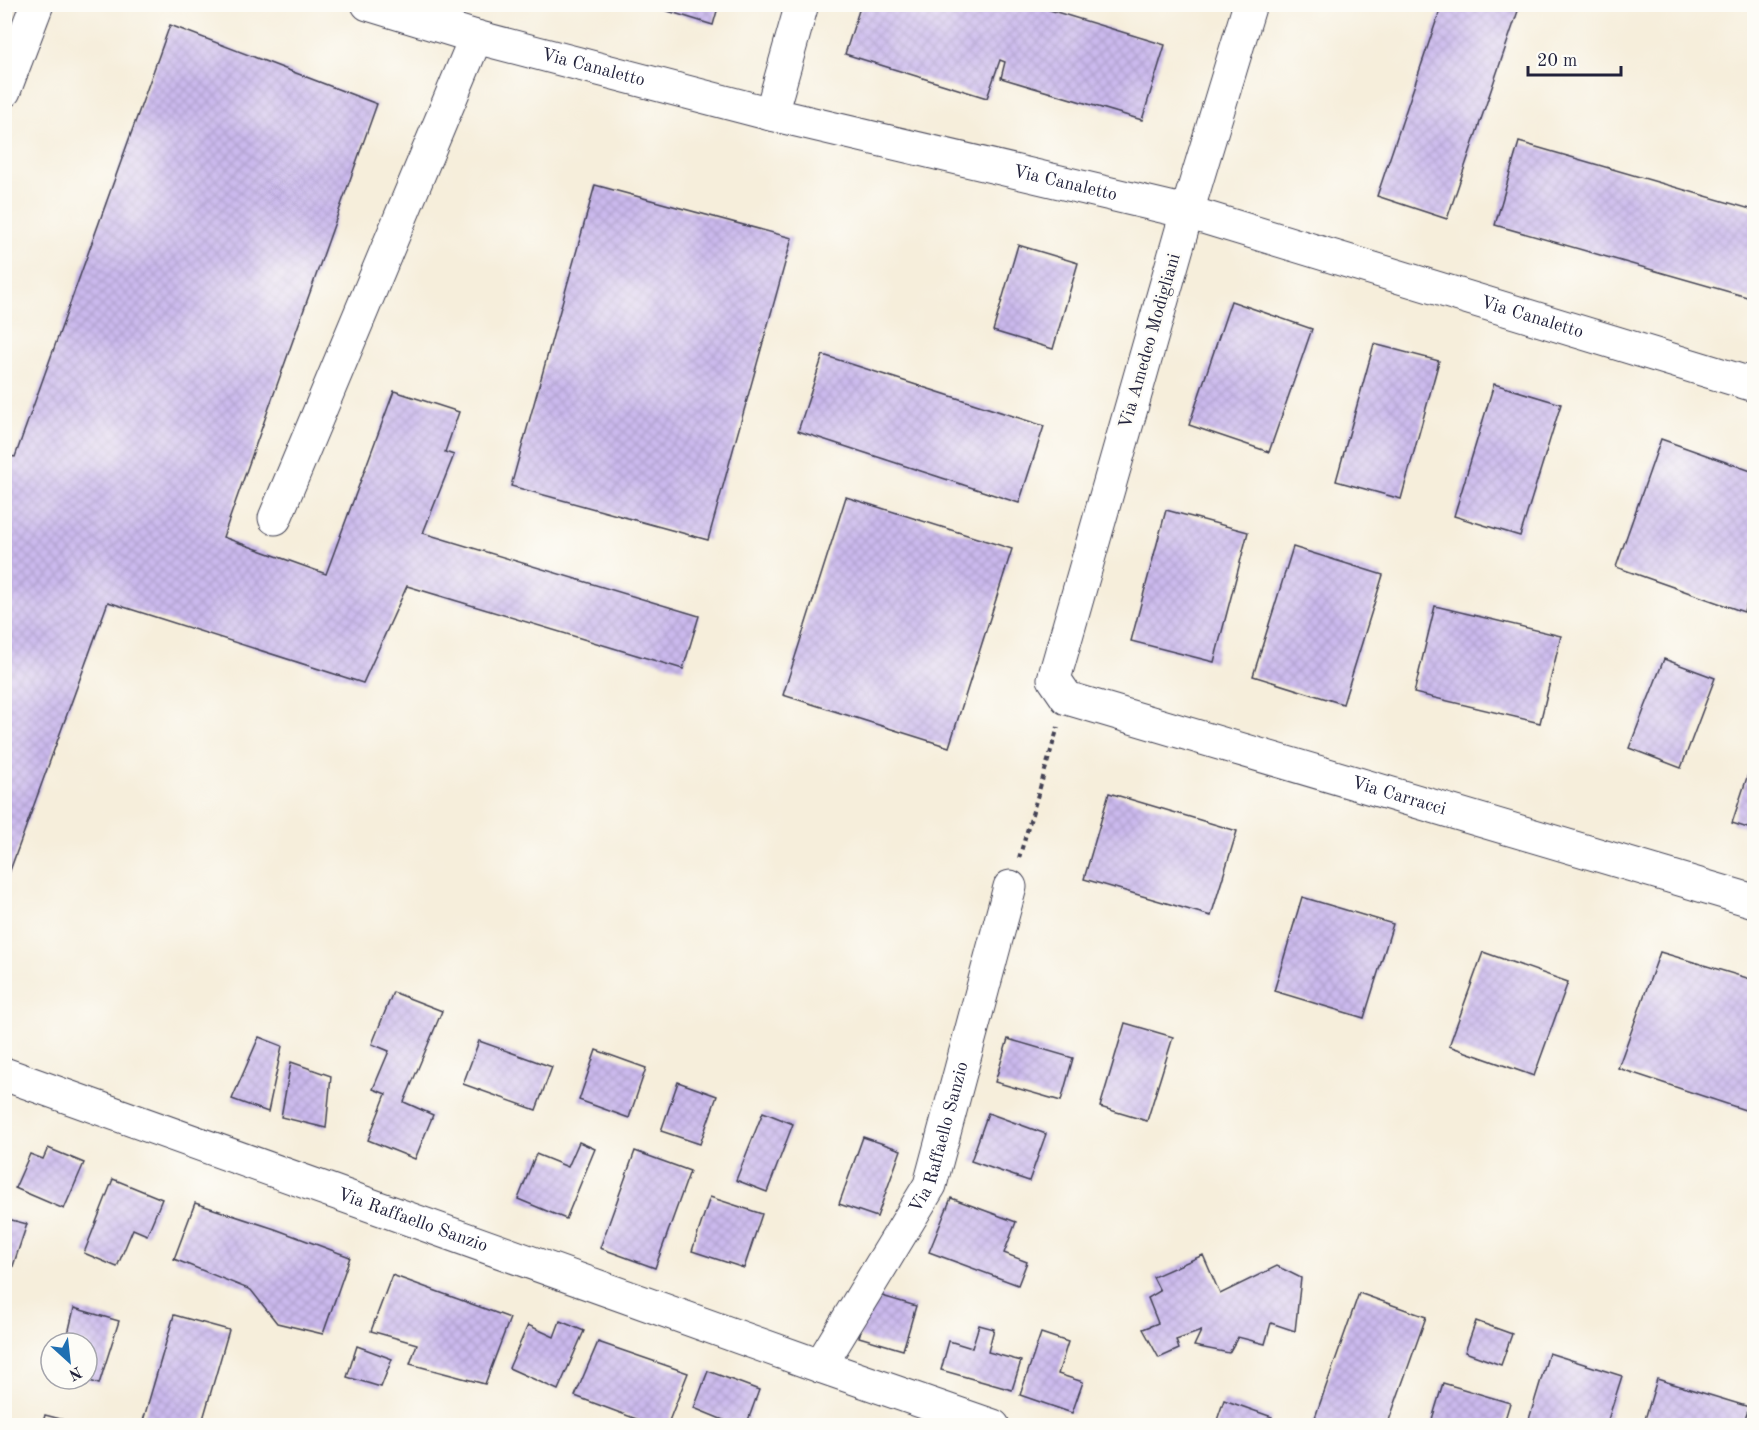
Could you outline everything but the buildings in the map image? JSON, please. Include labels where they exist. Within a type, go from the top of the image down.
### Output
[{"type":"street","points":[[4,91],[37,4]]},
{"type":"street","name":"Via Canaletto","points":[[368,4],[476,37],[771,114],[1187,212],[1755,386]]},
{"type":"street","points":[[771,114],[802,4]]},
{"type":"street","name":"Via Amedeo Modigliani","points":[[1060,689],[1187,212],[1250,4]]},
{"type":"street","points":[[275,518],[476,37]]},
{"type":"street","name":"Via Carracci","points":[[1060,689],[1755,901]]},
{"type":"street","name":"Via Raffaello Sanzio","points":[[820,1366],[930,1185],[1010,887]]},
{"type":"street","name":"Via Raffaello Sanzio","points":[[4,1074],[820,1366],[993,1425]]},
{"type":"path","points":[[1010,887],[1060,689]]}]
